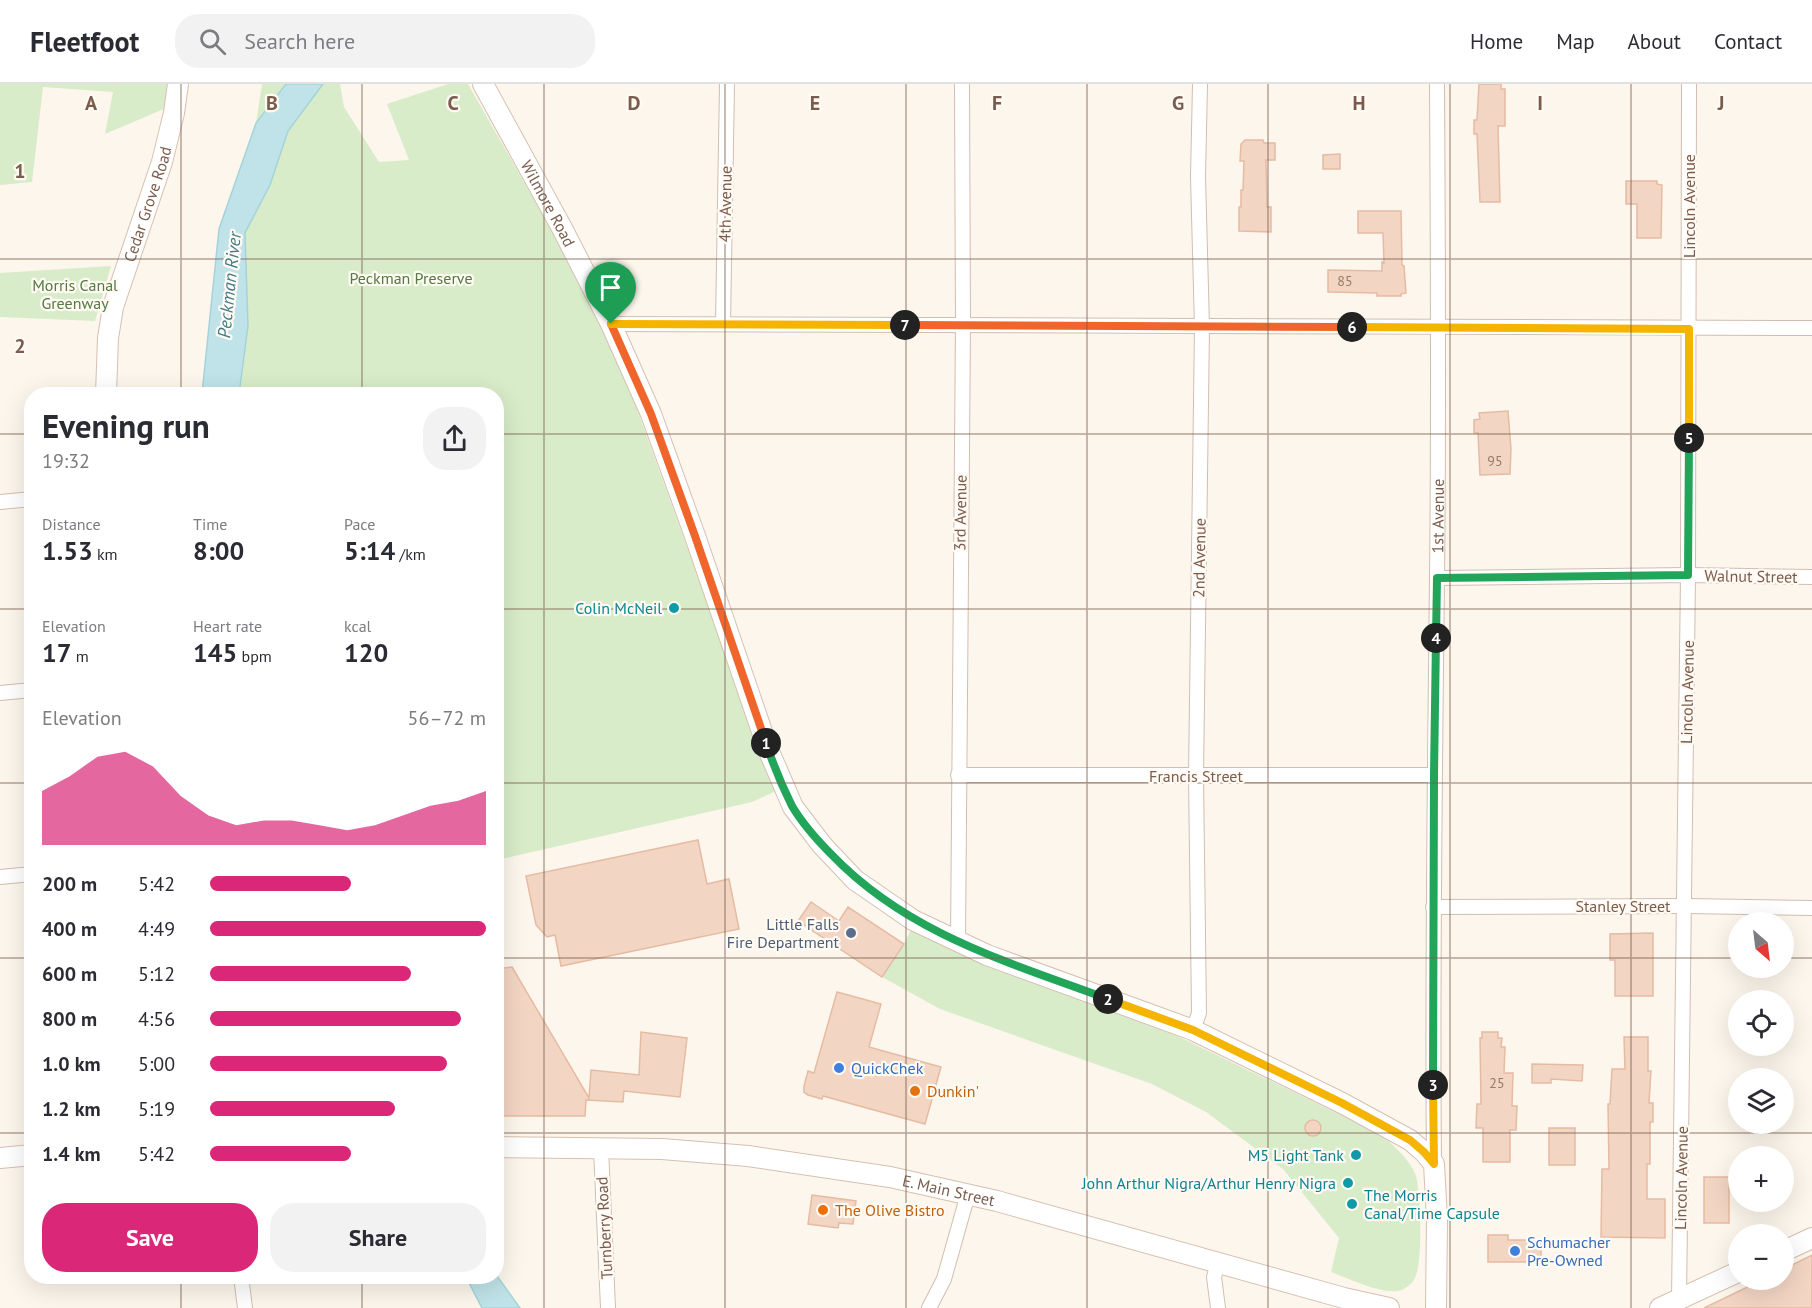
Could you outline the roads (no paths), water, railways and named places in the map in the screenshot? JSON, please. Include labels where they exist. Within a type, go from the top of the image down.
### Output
[{"type":"street","name":"Cedar Grove Road","points":[[106,387],[108,339],[113,307],[162,162],[174,113],[178,84]]},
{"type":"street","name":"Wilmore Road","points":[[483,84],[563,230],[611,324],[651,414],[768,749],[793,807],[822,845],[855,880],[913,920],[987,955],[1193,1030],[1400,1133],[1424,1152],[1434,1164]]},
{"type":"street","name":"4th Avenue","points":[[723,324],[727,84]]},
{"type":"street","name":"3rd Avenue","points":[[958,942],[963,325],[962,84]]},
{"type":"street","name":"2nd Avenue","points":[[1193,1030],[1199,1012],[1196,776],[1202,327],[1198,177],[1200,84]]},
{"type":"street","name":"1st Avenue","points":[[1436,1308],[1433,907],[1437,578],[1437,84]]},
{"type":"street","name":"Lincoln Avenue","points":[[1679,1300],[1688,575],[1689,84]]},
{"type":"street","points":[[611,324],[1812,328]]},
{"type":"street","points":[[0,502],[24,500]]},
{"type":"street","name":"Walnut Street","points":[[1437,578],[1688,575],[1812,577]]},
{"type":"street","points":[[0,693],[24,691]]},
{"type":"street","name":"Francis Street","points":[[958,775],[1434,775]]},
{"type":"street","points":[[0,877],[24,875]]},
{"type":"street","name":"Stanley Street","points":[[1433,907],[1812,908]]},
{"type":"street","name":"E. Main Street","points":[[504,1147],[662,1149],[748,1156],[883,1175],[968,1194],[1389,1308]]},
{"type":"street","name":"Turnberry Road","points":[[601,1148],[608,1308]]},
{"type":"street","points":[[0,1158],[24,1156]]},
{"type":"street","points":[[929,1308],[945,1279],[968,1194]]},
{"type":"street","points":[[1794,1246],[1812,1238]]},
{"type":"street","points":[[1218,1263],[1214,1277],[1218,1308]]},
{"type":"street","points":[[1660,1308],[1728,1277]]},
{"type":"street","points":[[242,1284],[245,1308]]},
{"type":"water","name":"Peckman River","points":[[286,84],[323,84],[288,131],[270,185],[245,233],[248,326],[240,387],[203,387],[219,229],[256,123]]},
{"type":"water","points":[[470,1284],[503,1284],[520,1308],[482,1308]]},
{"type":"place","name":"Colin McNeil","points":[[674,608]]},
{"type":"place","name":"Little Falls Fire Department","points":[[851,933]]},
{"type":"place","name":"QuickChek","points":[[839,1068]]},
{"type":"place","name":"Dunkin'","points":[[915,1091]]},
{"type":"place","name":"M5 Light Tank","points":[[1356,1155]]},
{"type":"place","name":"John Arthur Nigra/Arthur Henry Nigra","points":[[1348,1183]]},
{"type":"place","name":"The Morris Canal/Time Capsule","points":[[1352,1204]]},
{"type":"place","name":"The Olive Bistro","points":[[823,1210]]},
{"type":"place","name":"Schumacher Pre-Owned","points":[[1515,1251]]},
{"type":"park label","name":"Peckman Preserve","points":[[411,278]]},
{"type":"park label","name":"Morris Canal Greenway","points":[[75,294]]}]
